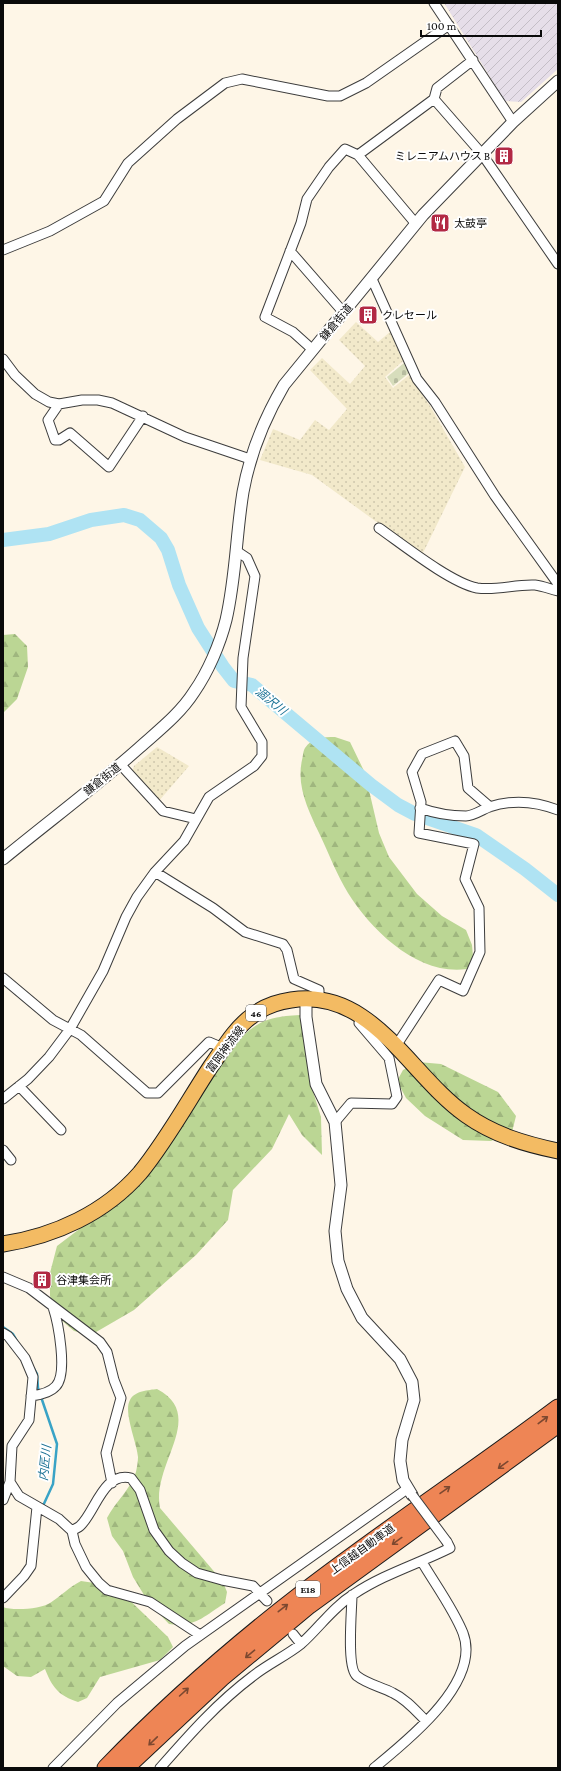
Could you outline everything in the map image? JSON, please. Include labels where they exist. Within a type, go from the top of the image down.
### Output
[{"type":"highway","name":"上信越自動車道","points":[[125,1768],[221,1678],[304,1610],[531,1437],[558,1408]]},
{"type":"highway","name":"上信越自動車道","points":[[106,1768],[170,1705],[255,1631],[304,1592],[531,1437],[558,1424]]},
{"type":"highway","points":[[101,1768],[136,1734],[170,1705]]},
{"type":"main road","name":"富岡神流線","points":[[3,1244],[42,1236],[68,1225],[92,1213],[125,1187],[140,1173],[167,1136],[223,1048],[250,1017],[263,1008],[288,1000],[313,1000],[346,1007],[362,1016],[381,1030],[445,1098],[464,1115],[502,1137],[558,1151]]},
{"type":"street","points":[[434,3],[513,122]]},
{"type":"street","points":[[3,250],[50,231],[104,201],[128,163],[177,119],[225,84],[242,79],[328,96],[340,96],[382,73],[449,25]]},
{"type":"street","points":[[358,155],[434,99],[437,88],[473,60]]},
{"type":"street","name":"鎌倉街道","points":[[3,859],[120,764],[174,717],[194,692],[214,653],[225,622],[234,583],[243,492],[250,459],[268,412],[284,385],[416,224],[513,122],[558,81]]},
{"type":"street","points":[[434,99],[482,154],[558,264]]},
{"type":"street","points":[[313,350],[293,332],[265,316],[301,223],[307,199],[329,167],[345,149],[358,155],[416,224]]},
{"type":"street","points":[[290,251],[344,313]]},
{"type":"street","points":[[372,279],[418,379],[435,402],[495,496],[558,584]]},
{"type":"street","points":[[3,359],[15,375],[35,394],[49,402],[59,404],[82,400],[98,400],[112,402],[185,437],[250,459]]},
{"type":"street","points":[[59,404],[48,420],[49,427],[55,440],[59,440],[70,433],[109,467],[143,416]]},
{"type":"street","points":[[379,528],[461,583],[477,588],[500,589],[518,585],[535,585],[558,592]]},
{"type":"street","points":[[3,1099],[19,1086],[49,1056],[70,1029],[103,971],[126,917],[137,897],[155,872],[184,841],[209,797],[254,766],[262,756],[262,742],[241,707],[242,658],[255,576],[247,558],[238,552]]},
{"type":"street","points":[[396,1046],[439,980],[463,991],[480,952],[479,908],[465,879],[474,844],[419,833],[420,802],[412,772],[422,754],[455,741],[464,756],[468,788],[490,807]]},
{"type":"street","points":[[120,764],[162,811],[196,819]]},
{"type":"street","points":[[420,808],[435,813],[467,816],[490,807],[512,802],[539,802],[558,810]]},
{"type":"street","points":[[155,872],[213,908],[245,932],[283,944],[287,950],[294,979],[319,990],[306,1016],[316,1084],[335,1122],[341,1185],[335,1230],[338,1261],[347,1289],[362,1318],[400,1359],[412,1382],[414,1400],[402,1440],[400,1461],[403,1480],[409,1492],[450,1548],[422,1562],[381,1578],[352,1595],[324,1618],[301,1644],[252,1676],[208,1714],[160,1768]]},
{"type":"street","points":[[3,978],[53,1020],[81,1036],[147,1093],[158,1093],[209,1042],[223,1048]]},
{"type":"street","points":[[335,1122],[351,1103],[392,1104],[397,1097],[389,1058],[359,1023],[362,1016]]},
{"type":"street","points":[[19,1086],[61,1130]]},
{"type":"street","points":[[3,1150],[11,1160]]},
{"type":"street","points":[[3,1277],[29,1288],[100,1342],[108,1352],[114,1380],[120,1398],[106,1453],[112,1483]]},
{"type":"street","points":[[31,1396],[50,1391],[56,1386],[60,1376],[62,1360],[57,1319],[53,1307]]},
{"type":"street","points":[[3,1333],[8,1336],[25,1358],[33,1377],[29,1420],[12,1446],[10,1482],[3,1500]]},
{"type":"street","points":[[72,1531],[81,1526],[102,1491],[119,1478],[128,1477],[137,1483],[154,1530],[169,1551],[182,1563],[197,1573],[253,1586],[267,1601]]},
{"type":"street","points":[[10,1482],[19,1496],[59,1519],[72,1531],[86,1567],[99,1583],[108,1590],[150,1602],[200,1635]]},
{"type":"street","points":[[53,1768],[117,1704],[200,1635],[260,1592],[409,1492]]},
{"type":"street","points":[[3,1598],[24,1576],[30,1566],[37,1506]]},
{"type":"street","points":[[374,1768],[426,1721],[454,1690],[464,1671],[466,1650],[464,1634],[422,1562]]},
{"type":"street","points":[[352,1595],[351,1655],[352,1669],[356,1676],[394,1693],[408,1703],[426,1721]]},
{"type":"street","points":[[293,1634],[301,1644]]},
{"type":"shaded area","points":[[444,3],[558,3],[558,69],[521,102],[505,101]]},
{"type":"shaded area","points":[[356,322],[378,342],[390,332],[403,361],[385,377],[393,388],[409,375],[430,406],[465,467],[422,555],[312,475],[260,460],[273,429],[300,440],[315,420],[329,430],[347,409],[310,370],[322,358],[350,384],[365,366],[339,340]]},
{"type":"shaded area","points":[[157,747],[189,766],[158,802],[132,772],[134,766]]},
{"type":"green space","points":[[404,363],[409,373],[393,386],[387,377]]},
{"type":"green space","points":[[15,634],[27,646],[28,667],[17,699],[3,713],[3,635]]},
{"type":"green space","points":[[335,737],[350,742],[365,773],[379,833],[389,857],[417,894],[442,916],[466,930],[472,945],[473,957],[467,969],[449,969],[431,965],[414,958],[398,948],[383,936],[370,922],[344,886],[308,808],[302,789],[301,780],[303,752],[305,748],[314,740]]},
{"type":"green space","points":[[300,1015],[310,1082],[321,1117],[322,1155],[302,1135],[289,1114],[272,1149],[233,1190],[228,1220],[196,1255],[134,1310],[91,1335],[74,1331],[60,1319],[50,1296],[50,1273],[57,1246],[82,1227],[129,1182],[228,1051],[245,1034],[252,1028],[267,1020]]},
{"type":"green space","points":[[418,1062],[441,1064],[498,1092],[516,1116],[512,1132],[491,1141],[463,1140],[425,1116],[406,1098],[397,1081],[403,1070]]},
{"type":"green space","points":[[157,1389],[171,1400],[178,1413],[178,1427],[159,1491],[160,1508],[223,1582],[227,1592],[225,1603],[205,1617],[193,1622],[178,1625],[169,1624],[149,1603],[133,1577],[123,1551],[112,1536],[107,1518],[114,1506],[127,1490],[136,1472],[138,1457],[129,1420],[128,1405],[132,1397],[138,1393]]},
{"type":"green space","points":[[81,1581],[108,1585],[121,1592],[168,1637],[173,1647],[160,1660],[100,1677],[87,1698],[78,1702],[71,1700],[57,1690],[50,1681],[45,1669],[31,1677],[17,1676],[3,1666],[3,1607],[20,1609],[41,1607],[54,1600]]},
{"type":"waterway","name":"涸沢川","points":[[3,540],[49,534],[91,520],[124,515],[140,520],[161,538],[168,550],[179,585],[198,628],[223,667],[234,681],[252,685],[371,785],[398,805],[415,814],[476,835],[525,869],[558,895]]},
{"type":"waterway","name":"内匠川","points":[[3,1327],[13,1334],[17,1341]]},
{"type":"waterway","name":"内匠川","points":[[34,1369],[37,1374],[38,1388],[57,1444],[53,1484],[42,1508]]},
{"type":"place","name":"ミレニアムハウス B","points":[[504,156]]},
{"type":"place","name":"太鼓亭","points":[[440,223]]},
{"type":"place","name":"クレセール","points":[[368,315]]},
{"type":"place","name":"谷津集会所","points":[[42,1280]]}]
